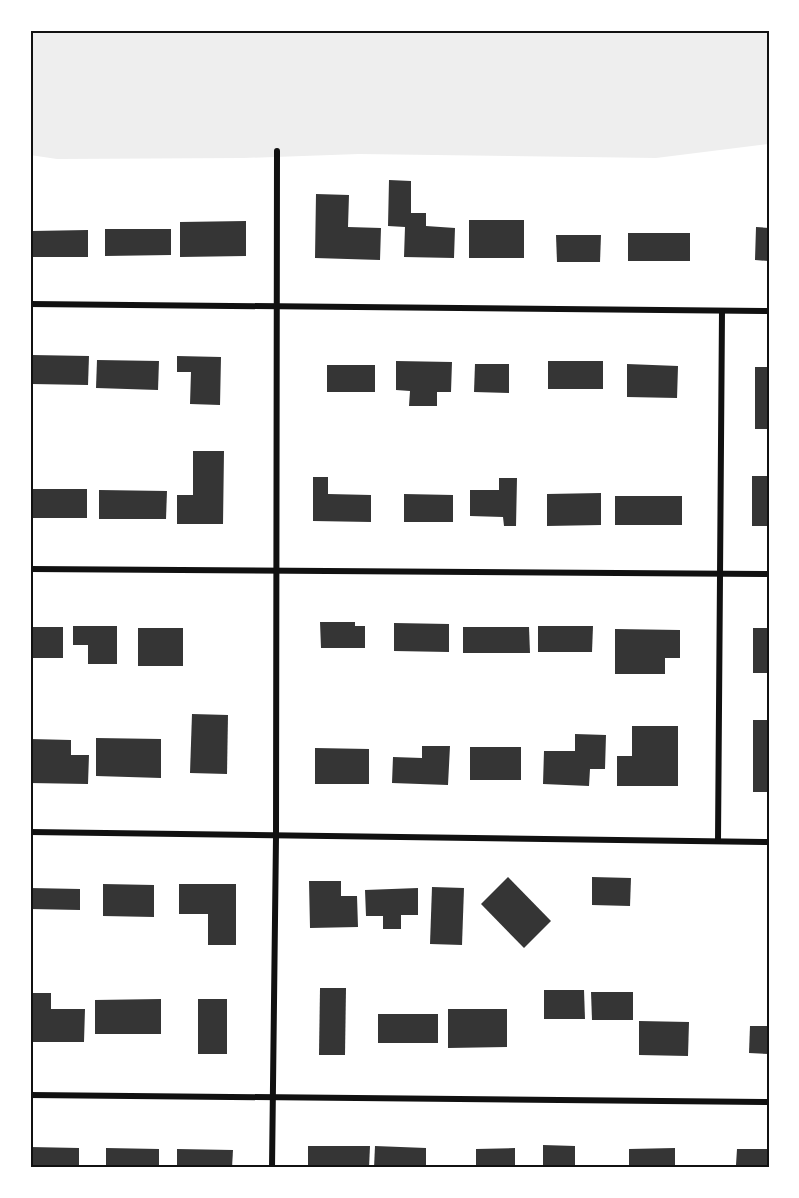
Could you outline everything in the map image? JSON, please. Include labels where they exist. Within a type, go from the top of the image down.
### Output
[{"type":"street","points":[[272,1168],[276,837],[277,151]]},
{"type":"street","points":[[30,304],[769,311]]},
{"type":"street","points":[[718,841],[722,310]]},
{"type":"street","points":[[30,569],[769,574]]},
{"type":"street","points":[[30,832],[769,842]]},
{"type":"street","points":[[30,1095],[769,1102]]},
{"type":"shaded area","points":[[30,30],[769,30],[769,144],[656,158],[359,154],[244,158],[57,159],[30,155]]},
{"type":"building","points":[[389,180],[411,181],[411,213],[426,213],[426,226],[455,228],[454,258],[404,257],[405,227],[388,226]]},
{"type":"building","points":[[316,194],[349,195],[348,227],[381,228],[380,260],[315,258]]},
{"type":"building","points":[[469,220],[524,220],[524,258],[469,258]]},
{"type":"building","points":[[246,221],[246,256],[180,257],[180,222]]},
{"type":"building","points":[[756,227],[769,228],[769,261],[755,260]]},
{"type":"building","points":[[105,229],[171,229],[171,255],[105,256]]},
{"type":"building","points":[[88,230],[88,257],[32,257],[32,231]]},
{"type":"building","points":[[628,233],[690,233],[690,261],[628,261]]},
{"type":"building","points":[[556,235],[601,235],[600,262],[557,262]]},
{"type":"building","points":[[32,355],[89,356],[88,385],[32,384]]},
{"type":"building","points":[[177,356],[221,357],[220,405],[190,404],[191,372],[177,372]]},
{"type":"building","points":[[97,360],[159,361],[158,390],[96,388]]},
{"type":"building","points":[[396,361],[452,362],[451,392],[437,392],[437,406],[409,406],[410,391],[396,390]]},
{"type":"building","points":[[548,361],[603,361],[603,389],[548,389]]},
{"type":"building","points":[[475,364],[509,364],[509,393],[474,392]]},
{"type":"building","points":[[627,364],[678,366],[677,398],[627,397]]},
{"type":"building","points":[[327,365],[375,365],[375,392],[327,392]]},
{"type":"building","points":[[755,367],[769,367],[769,429],[755,429]]},
{"type":"building","points":[[193,451],[224,451],[223,524],[177,524],[177,495],[193,495]]},
{"type":"building","points":[[752,476],[769,476],[769,526],[752,526]]},
{"type":"building","points":[[313,477],[328,477],[328,494],[371,495],[371,522],[313,521]]},
{"type":"building","points":[[499,478],[517,478],[516,526],[504,526],[503,517],[470,516],[470,490],[499,490]]},
{"type":"building","points":[[30,489],[87,489],[87,518],[30,518]]},
{"type":"building","points":[[99,490],[167,491],[166,519],[99,519]]},
{"type":"building","points":[[601,493],[601,525],[547,526],[547,494]]},
{"type":"building","points":[[404,494],[453,495],[453,522],[404,522]]},
{"type":"building","points":[[615,496],[682,496],[682,525],[615,525]]},
{"type":"building","points":[[320,622],[355,622],[355,626],[365,626],[365,648],[321,648]]},
{"type":"building","points":[[394,623],[449,624],[449,652],[394,651]]},
{"type":"building","points":[[73,626],[117,626],[117,664],[88,664],[88,645],[73,645]]},
{"type":"building","points":[[538,626],[593,626],[592,652],[538,652]]},
{"type":"building","points":[[30,627],[63,627],[63,658],[30,658]]},
{"type":"building","points":[[463,627],[529,627],[530,653],[463,653]]},
{"type":"building","points":[[138,628],[183,628],[183,666],[138,666]]},
{"type":"building","points":[[753,628],[769,628],[769,673],[753,673]]},
{"type":"building","points":[[615,629],[680,630],[680,658],[665,658],[665,674],[615,674]]},
{"type":"building","points":[[192,714],[228,715],[227,774],[190,773]]},
{"type":"building","points":[[753,720],[769,720],[769,792],[753,792]]},
{"type":"building","points":[[632,726],[678,726],[678,786],[617,786],[617,756],[632,756]]},
{"type":"building","points":[[575,734],[606,735],[605,769],[590,769],[589,786],[543,784],[544,751],[575,751]]},
{"type":"building","points":[[96,738],[161,739],[161,778],[96,776]]},
{"type":"building","points":[[30,739],[71,740],[71,755],[89,755],[88,784],[30,783]]},
{"type":"building","points":[[422,746],[450,746],[448,785],[392,783],[393,757],[422,758]]},
{"type":"building","points":[[470,747],[521,747],[521,780],[470,780]]},
{"type":"building","points":[[315,748],[369,749],[369,784],[315,784]]},
{"type":"building","points":[[508,877],[551,921],[524,948],[481,904]]},
{"type":"building","points":[[592,877],[631,878],[630,906],[592,905]]},
{"type":"building","points":[[309,881],[341,881],[341,896],[357,896],[358,927],[310,928]]},
{"type":"building","points":[[103,884],[154,885],[154,917],[103,916]]},
{"type":"building","points":[[179,884],[236,884],[236,945],[208,945],[208,914],[179,914]]},
{"type":"building","points":[[432,887],[464,888],[462,945],[430,944]]},
{"type":"building","points":[[30,888],[80,889],[80,910],[30,909]]},
{"type":"building","points":[[418,888],[418,915],[401,915],[401,929],[383,929],[383,916],[366,916],[365,890]]},
{"type":"building","points":[[320,988],[346,988],[345,1055],[319,1055]]},
{"type":"building","points":[[544,990],[584,990],[585,1019],[544,1019]]},
{"type":"building","points":[[591,992],[633,992],[633,1020],[592,1020]]},
{"type":"building","points":[[30,993],[51,993],[51,1009],[85,1009],[84,1042],[30,1042]]},
{"type":"building","points":[[161,999],[161,1034],[95,1034],[95,1000]]},
{"type":"building","points":[[198,999],[227,999],[227,1054],[198,1054]]},
{"type":"building","points":[[448,1009],[507,1009],[507,1047],[448,1048]]},
{"type":"building","points":[[378,1014],[438,1014],[438,1043],[378,1043]]},
{"type":"building","points":[[639,1021],[689,1022],[688,1056],[639,1055]]},
{"type":"building","points":[[750,1026],[769,1026],[769,1054],[749,1053]]},
{"type":"building","points":[[543,1145],[575,1146],[575,1168],[543,1168]]},
{"type":"building","points":[[308,1146],[370,1146],[369,1168],[308,1168]]},
{"type":"building","points":[[375,1146],[426,1148],[426,1168],[374,1168]]},
{"type":"building","points":[[30,1147],[79,1148],[79,1168],[30,1168]]},
{"type":"building","points":[[106,1148],[159,1149],[159,1168],[106,1168]]},
{"type":"building","points":[[515,1148],[515,1168],[476,1168],[476,1149]]},
{"type":"building","points":[[675,1148],[675,1168],[629,1168],[629,1149]]},
{"type":"building","points":[[177,1149],[233,1150],[232,1168],[177,1168]]},
{"type":"building","points":[[737,1149],[769,1149],[769,1168],[720,1168],[720,1165],[736,1165]]}]
